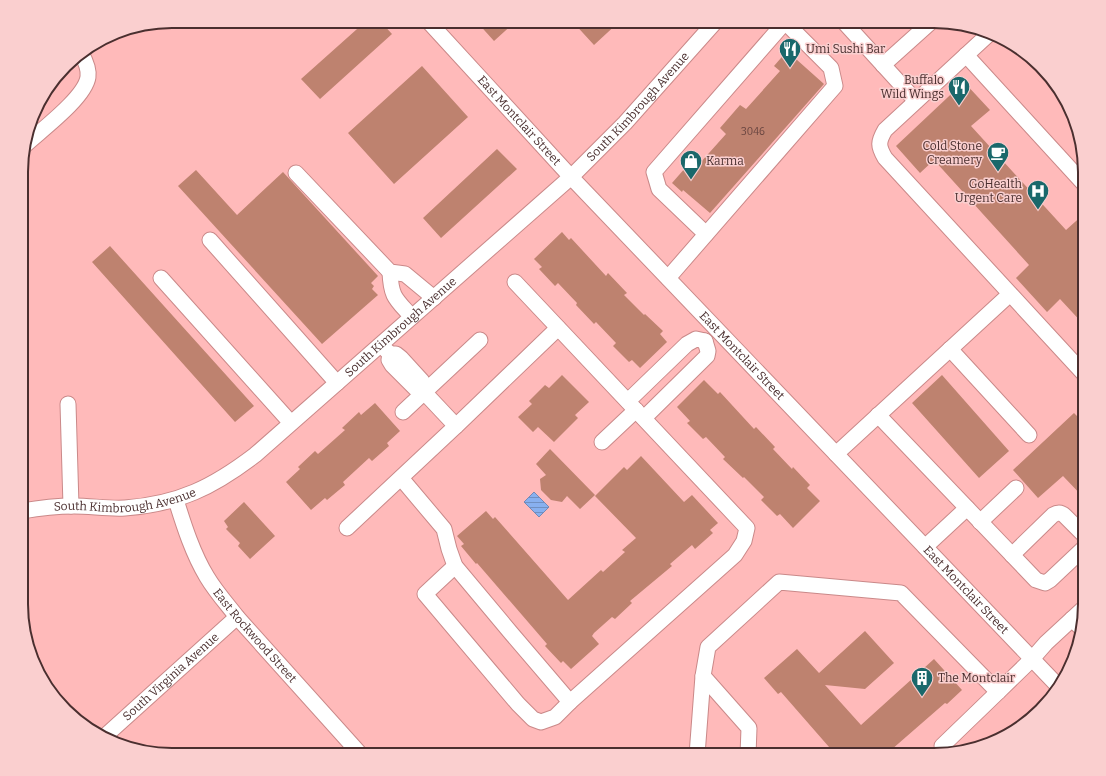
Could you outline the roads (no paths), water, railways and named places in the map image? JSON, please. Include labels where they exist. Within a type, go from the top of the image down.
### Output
[{"type":"street","name":"East Montclair Street","points":[[434,28],[571,177],[1055,683]]},
{"type":"street","name":"South Kimbrough Avenue","points":[[28,510],[46,507],[72,506],[124,508],[176,500],[200,491],[237,469],[337,383],[385,350],[412,317],[571,177],[625,123],[706,28]]},
{"type":"street","points":[[706,234],[659,189],[654,172],[781,28]]},
{"type":"street","points":[[668,278],[835,86],[831,68],[792,28]]},
{"type":"street","points":[[849,28],[916,101]]},
{"type":"street","points":[[883,65],[924,28]]},
{"type":"street","points":[[985,38],[885,130],[880,139],[880,149],[885,158],[1078,367]]},
{"type":"street","points":[[966,55],[1078,177]]},
{"type":"street","points":[[32,139],[69,106],[82,90],[88,77],[83,59]]},
{"type":"street","points":[[296,173],[390,272],[405,274],[434,298]]},
{"type":"street","points":[[210,240],[337,383]]},
{"type":"street","points":[[390,272],[391,291],[395,298],[412,317]]},
{"type":"street","points":[[160,278],[291,424]]},
{"type":"street","points":[[455,566],[425,594],[518,704],[534,719],[540,722],[555,717],[735,555],[744,541],[747,528],[515,282]]},
{"type":"street","points":[[836,454],[1010,294]]},
{"type":"street","points":[[347,528],[558,328]]},
{"type":"street","points":[[706,341],[716,329]]},
{"type":"street","points":[[636,410],[687,344],[696,339],[706,341]]},
{"type":"street","points":[[403,412],[480,340]]},
{"type":"street","points":[[602,442],[636,410],[707,356],[708,351],[706,341]]},
{"type":"street","points":[[950,348],[1029,435]]},
{"type":"street","points":[[385,350],[392,365],[415,388],[424,392],[456,426]]},
{"type":"street","points":[[68,404],[72,506]]},
{"type":"street","points":[[878,415],[1036,580],[1045,583],[1050,580],[1078,554]]},
{"type":"street","points":[[401,478],[444,529],[455,566],[510,633],[570,702]]},
{"type":"street","points":[[980,522],[1016,488]]},
{"type":"street","name":"East Rockwood Street","points":[[176,500],[184,529],[207,577],[220,596],[237,617],[355,748]]},
{"type":"street","points":[[925,547],[967,508]]},
{"type":"street","points":[[1012,555],[1053,515],[1058,513],[1062,513],[1078,529]]},
{"type":"street","points":[[698,748],[703,676],[708,647],[779,582],[901,593],[998,692]]},
{"type":"street","name":"South Virginia Avenue","points":[[108,733],[237,617]]},
{"type":"street","points":[[942,746],[1032,659],[1046,643],[1077,624]]},
{"type":"street","points":[[703,676],[749,728],[748,748]]},
{"type":"water","points":[[534,492],[549,507],[539,517],[524,502]]},
{"type":"place","name":"Umi Sushi Bar","points":[[790,68]]},
{"type":"place","name":"Buffalo Wild Wings","points":[[959,106]]},
{"type":"place","name":"Cold Stone Creamery","points":[[998,172]]},
{"type":"place","name":"Karma","points":[[691,180]]},
{"type":"place","name":"GoHealth Urgent Care","points":[[1038,210]]},
{"type":"place","name":"The Montclair","points":[[922,698]]}]
